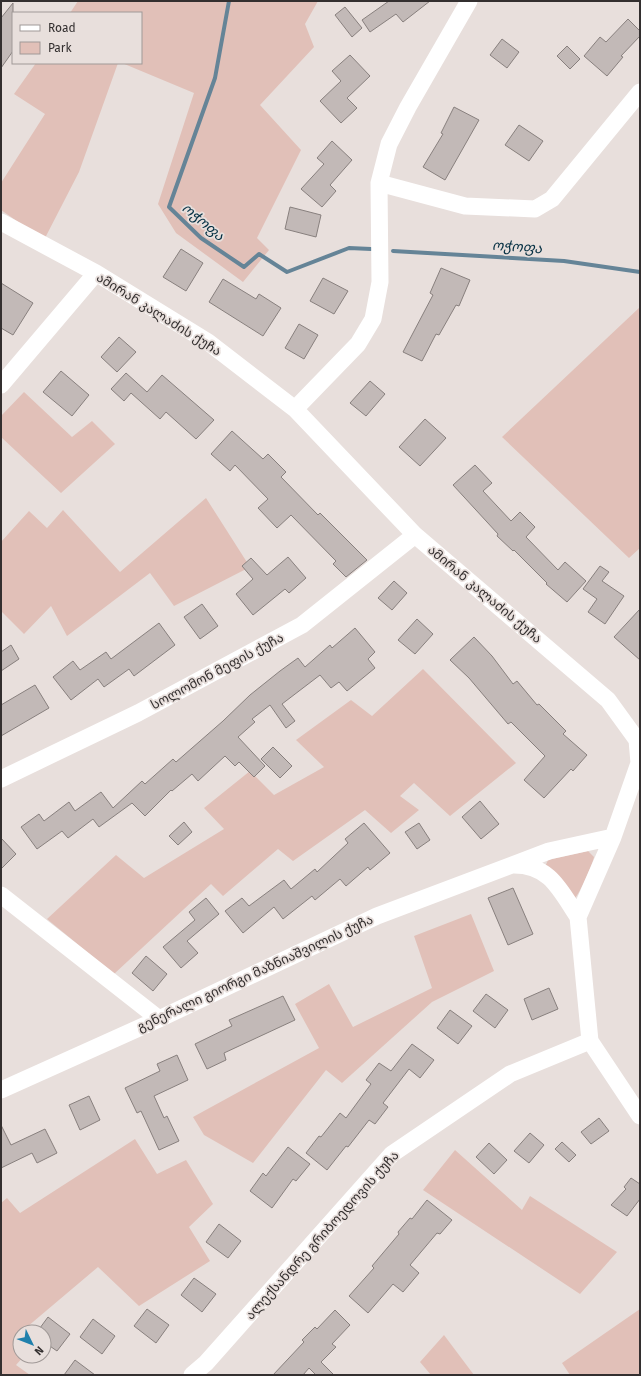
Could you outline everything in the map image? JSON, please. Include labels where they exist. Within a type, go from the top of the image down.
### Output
[{"type":"street","points":[[295,409],[358,344],[373,319],[380,282],[379,182],[390,144],[408,107],[469,1]]},
{"type":"street","points":[[379,182],[465,206],[535,209],[552,199],[640,92]]},
{"type":"street","name":"ამირან კალაძის ქუჩა","points":[[1,222],[96,273],[208,342],[295,409],[415,535],[608,700],[637,740],[640,763],[613,836],[578,917],[590,1041],[640,1116]]},
{"type":"street","points":[[1,385],[96,273]]},
{"type":"street","name":"სოლომონ მეფის ქუჩა","points":[[1,779],[138,713],[302,625],[415,535]]},
{"type":"street","name":"გენერალი გიორგი მაზნიაშვილის ქუჩა","points":[[1,1090],[159,1019],[377,916],[549,851],[613,836]]},
{"type":"street","name":"გენერალი გიორგი მაზნიაშვილის ქუჩა","points":[[512,865],[527,865],[539,869],[562,893],[578,917]]},
{"type":"street","points":[[1,895],[159,1019]]},
{"type":"street","name":"ალექსანდრე გრიბოედოვის ქუჩა","points":[[192,1375],[206,1362],[392,1154],[510,1074],[590,1041]]},
{"type":"green space","points":[[78,1],[318,1],[305,24],[314,47],[260,105],[301,150],[257,238],[269,250],[243,282],[176,233],[158,204],[194,93],[124,64],[142,64],[142,12],[71,12]]},
{"type":"green space","points":[[35,64],[118,64],[79,172],[44,240],[1,210],[1,183],[45,114],[14,94]]},
{"type":"green space","points":[[640,307],[640,548],[629,558],[502,437]]},
{"type":"green space","points":[[24,392],[72,437],[92,421],[115,444],[61,493],[1,437],[1,416]]},
{"type":"green space","points":[[206,498],[250,567],[174,606],[150,573],[67,636],[51,606],[24,634],[1,611],[1,542],[29,511],[47,528],[63,510],[120,572]]},
{"type":"green space","points":[[423,669],[516,763],[450,816],[414,783],[400,796],[419,810],[391,833],[365,810],[293,861],[278,849],[223,896],[211,884],[114,974],[47,919],[116,855],[144,878],[224,829],[204,808],[250,771],[274,795],[324,767],[296,740],[351,700],[372,716]]},
{"type":"green space","points":[[588,851],[594,857],[586,879],[575,898],[545,867],[548,860]]},
{"type":"green space","points":[[471,914],[494,971],[432,1002],[342,1083],[326,1070],[253,1163],[204,1135],[193,1117],[319,1048],[295,1004],[329,984],[353,1027],[432,988],[414,936]]},
{"type":"green space","points":[[135,1139],[157,1174],[186,1160],[213,1204],[189,1227],[210,1261],[139,1306],[98,1267],[31,1324],[12,1324],[12,1364],[17,1364],[16,1365],[30,1375],[1,1375],[1,1203],[7,1198],[20,1213]]},
{"type":"green space","points":[[455,1150],[522,1210],[530,1196],[617,1252],[580,1294],[423,1190]]},
{"type":"green space","points":[[640,1309],[640,1375],[570,1375],[562,1363]]},
{"type":"green space","points":[[444,1335],[474,1375],[431,1375],[420,1362]]},
{"type":"building","points":[[389,1],[430,1],[403,22],[396,14],[370,32],[362,20]]},
{"type":"building","points":[[13,3],[12,52],[1,68],[1,18]]},
{"type":"building","points":[[345,7],[362,28],[352,37],[335,15]]},
{"type":"building","points":[[628,19],[640,31],[640,36],[621,56],[623,57],[607,76],[584,56],[600,37],[606,42]]},
{"type":"building","points":[[502,39],[519,52],[507,68],[490,55]]},
{"type":"building","points":[[567,46],[580,59],[570,69],[557,56]]},
{"type":"building","points":[[350,55],[370,76],[347,98],[357,108],[341,123],[320,101],[341,81],[332,71]]},
{"type":"building","points":[[454,107],[479,120],[445,180],[423,167],[443,134],[441,133]]},
{"type":"building","points":[[519,125],[543,141],[529,161],[505,145]]},
{"type":"building","points":[[332,141],[352,160],[330,185],[336,191],[322,207],[301,189],[324,164],[317,158]]},
{"type":"building","points":[[290,207],[321,215],[316,237],[285,229]]},
{"type":"building","points":[[181,249],[203,263],[186,291],[163,277]]},
{"type":"building","points":[[441,268],[470,280],[459,306],[456,305],[439,335],[436,334],[422,361],[403,352],[433,295],[430,293]]},
{"type":"building","points":[[323,278],[348,291],[334,314],[310,301]]},
{"type":"building","points":[[223,279],[256,299],[259,294],[281,308],[263,336],[209,302]]},
{"type":"building","points":[[1,283],[33,303],[13,335],[1,328]]},
{"type":"building","points":[[299,324],[318,335],[304,359],[285,348]]},
{"type":"building","points":[[119,337],[136,352],[117,372],[101,357]]},
{"type":"building","points":[[61,371],[89,395],[72,416],[43,392]]},
{"type":"building","points":[[126,373],[147,392],[162,375],[214,420],[196,439],[166,412],[160,419],[131,393],[124,401],[111,389]]},
{"type":"building","points":[[370,381],[385,394],[366,416],[350,403]]},
{"type":"building","points":[[425,419],[446,438],[420,466],[399,447]]},
{"type":"building","points":[[232,431],[263,459],[268,454],[286,472],[281,477],[318,515],[320,513],[367,560],[346,577],[333,564],[336,561],[291,515],[277,528],[258,508],[268,499],[235,465],[230,471],[211,454]]},
{"type":"building","points":[[475,465],[492,483],[483,491],[511,521],[520,512],[535,527],[526,537],[558,570],[565,562],[586,581],[567,602],[546,584],[547,583],[514,550],[513,551],[497,536],[498,534],[453,485]]},
{"type":"building","points":[[288,557],[306,578],[289,593],[285,589],[253,615],[236,594],[253,579],[242,566],[251,558],[267,575]]},
{"type":"building","points":[[600,566],[609,572],[602,581],[624,596],[605,624],[588,612],[597,599],[583,589]]},
{"type":"building","points":[[394,581],[407,593],[392,610],[378,598]]},
{"type":"building","points":[[202,604],[218,626],[200,639],[184,617]]},
{"type":"building","points":[[640,609],[640,660],[614,637]]},
{"type":"building","points":[[417,619],[433,634],[415,654],[398,640]]},
{"type":"building","points":[[159,623],[175,645],[134,676],[129,669],[104,687],[98,679],[71,700],[53,677],[73,661],[80,670],[106,652],[111,659]]},
{"type":"building","points":[[355,628],[375,652],[368,659],[375,668],[347,691],[339,682],[331,688],[320,675],[282,704],[295,721],[286,728],[270,705],[252,719],[255,722],[238,737],[265,766],[254,777],[239,762],[235,766],[225,756],[198,781],[192,774],[172,791],[171,790],[145,816],[132,803],[99,827],[93,819],[68,838],[62,831],[37,849],[21,827],[39,814],[44,821],[69,802],[75,811],[101,792],[113,808],[142,781],[145,784],[173,759],[176,762],[250,695],[280,671],[298,658],[305,667],[330,645],[332,648]]},
{"type":"building","points":[[474,637],[492,656],[513,684],[517,681],[537,705],[539,704],[566,731],[563,734],[587,755],[573,771],[571,769],[544,798],[524,780],[545,756],[511,722],[508,724],[469,678],[450,660]]},
{"type":"building","points":[[11,645],[19,659],[1,671],[1,652]]},
{"type":"building","points":[[35,685],[49,708],[1,736],[1,705]]},
{"type":"building","points":[[273,747],[292,766],[280,778],[261,759]]},
{"type":"building","points":[[480,801],[499,824],[481,839],[462,817]]},
{"type":"building","points":[[184,822],[192,832],[178,845],[169,836]]},
{"type":"building","points":[[364,823],[390,853],[370,870],[368,867],[346,886],[340,879],[315,900],[312,896],[283,919],[274,907],[243,933],[225,911],[242,898],[249,906],[284,880],[291,889],[315,869],[317,872],[348,843],[345,839]]},
{"type":"building","points":[[419,823],[430,840],[417,849],[405,832]]},
{"type":"building","points":[[1,838],[16,854],[1,869]]},
{"type":"building","points":[[513,888],[533,934],[508,945],[488,898]]},
{"type":"building","points":[[206,898],[219,914],[187,941],[198,953],[181,968],[163,947],[195,920],[189,912]]},
{"type":"building","points":[[146,956],[167,974],[153,991],[132,973]]},
{"type":"building","points":[[549,988],[558,1009],[532,1020],[524,999]]},
{"type":"building","points":[[486,994],[508,1010],[495,1028],[473,1011]]},
{"type":"building","points":[[283,996],[295,1020],[224,1053],[226,1060],[207,1069],[195,1044],[232,1026],[229,1020]]},
{"type":"building","points":[[450,1010],[472,1026],[458,1044],[437,1028]]},
{"type":"building","points":[[412,1044],[434,1060],[420,1078],[409,1069],[383,1103],[388,1107],[375,1124],[369,1120],[348,1147],[346,1146],[327,1170],[306,1153],[340,1113],[346,1118],[371,1084],[366,1080],[379,1063],[391,1071]]},
{"type":"building","points":[[177,1055],[188,1080],[154,1096],[164,1118],[167,1116],[179,1141],[159,1150],[141,1111],[137,1113],[125,1088],[160,1071],[157,1064]]},
{"type":"building","points":[[89,1096],[100,1120],[80,1130],[69,1105]]},
{"type":"building","points":[[599,1118],[609,1131],[591,1144],[581,1132]]},
{"type":"building","points":[[1,1125],[11,1145],[45,1129],[57,1153],[37,1163],[32,1153],[1,1168]]},
{"type":"building","points":[[530,1133],[544,1145],[529,1163],[514,1151]]},
{"type":"building","points":[[562,1142],[576,1155],[569,1162],[555,1149]]},
{"type":"building","points":[[489,1143],[507,1160],[494,1174],[476,1157]]},
{"type":"building","points":[[288,1147],[310,1164],[296,1181],[293,1179],[272,1208],[250,1191],[263,1173],[266,1176]]},
{"type":"building","points":[[631,1178],[640,1184],[640,1199],[627,1216],[611,1205],[626,1189],[624,1187]]},
{"type":"building","points":[[427,1200],[452,1220],[440,1234],[437,1233],[410,1265],[419,1273],[403,1292],[393,1284],[368,1313],[349,1296],[374,1268],[372,1266],[399,1234],[398,1232],[410,1218],[412,1219]]},
{"type":"building","points":[[219,1224],[241,1241],[228,1258],[206,1242]]},
{"type":"building","points":[[194,1278],[216,1294],[202,1312],[181,1295]]},
{"type":"building","points":[[147,1309],[169,1325],[156,1343],[134,1326]]},
{"type":"building","points":[[335,1310],[350,1325],[332,1344],[336,1347],[321,1362],[334,1375],[316,1375],[309,1368],[303,1375],[273,1375],[304,1342],[302,1340],[315,1327],[317,1329]]},
{"type":"building","points":[[48,1317],[70,1334],[57,1351],[52,1348],[52,1324],[43,1324]]},
{"type":"building","points":[[93,1319],[115,1336],[102,1354],[80,1337]]},
{"type":"building","points":[[75,1360],[95,1375],[64,1375]]},
{"type":"waterway","name":"ოჭოფა","points":[[229,1],[215,78],[169,207],[201,238],[244,267],[259,254],[287,272],[349,248],[371,249]]},
{"type":"waterway","name":"ოჭოფა","points":[[393,251],[564,261],[640,272]]}]
